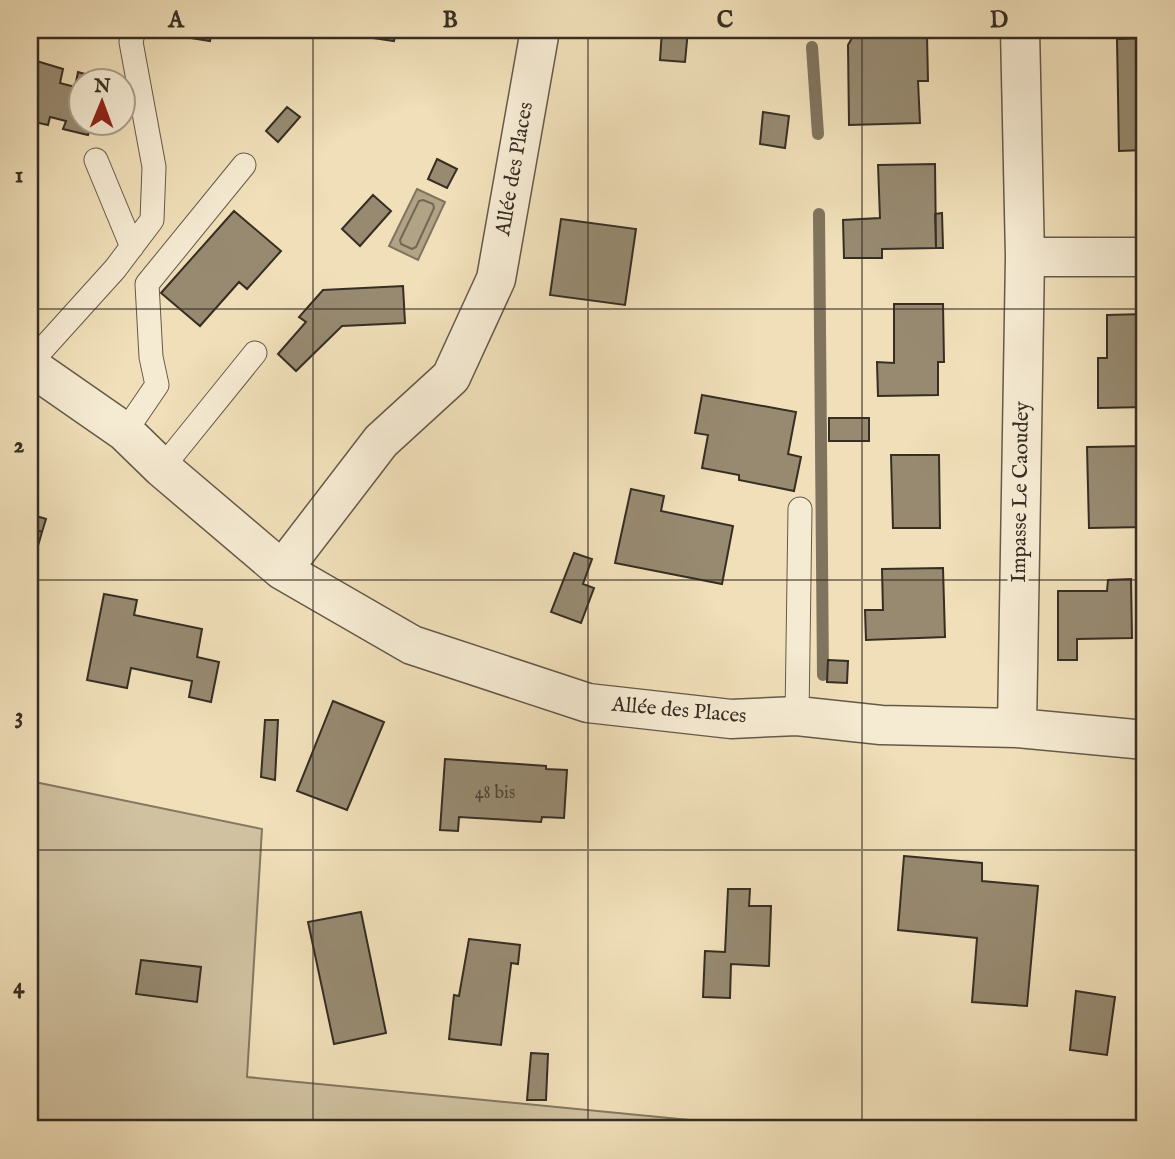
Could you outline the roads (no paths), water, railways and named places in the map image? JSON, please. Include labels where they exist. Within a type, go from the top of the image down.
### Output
[{"type":"street","name":"Allée des Places","points":[[282,570],[381,442],[451,377],[496,279],[540,30]]},
{"type":"street","name":"Impasse Le Caoudey","points":[[1017,728],[1025,257],[1020,30]]},
{"type":"street","points":[[1025,257],[1145,257]]},
{"type":"street","name":"Allée des Places","points":[[30,364],[125,432],[162,468],[282,570],[412,645],[588,702],[731,719],[797,716],[880,725],[1017,728],[1145,740]]},
{"type":"lane","points":[[30,364],[115,269],[152,220],[154,167],[131,42],[134,30]]},
{"type":"lane","points":[[96,160],[132,247]]},
{"type":"lane","points":[[125,432],[157,386],[150,357],[147,284],[244,165]]},
{"type":"lane","points":[[162,468],[254,353]]},
{"type":"lane","points":[[797,716],[800,509]]},
{"type":"water","points":[[417,189],[445,202],[418,260],[389,246]]},
{"type":"waterway","points":[[812,47],[818,134]]},
{"type":"waterway","points":[[819,214],[823,675]]}]
